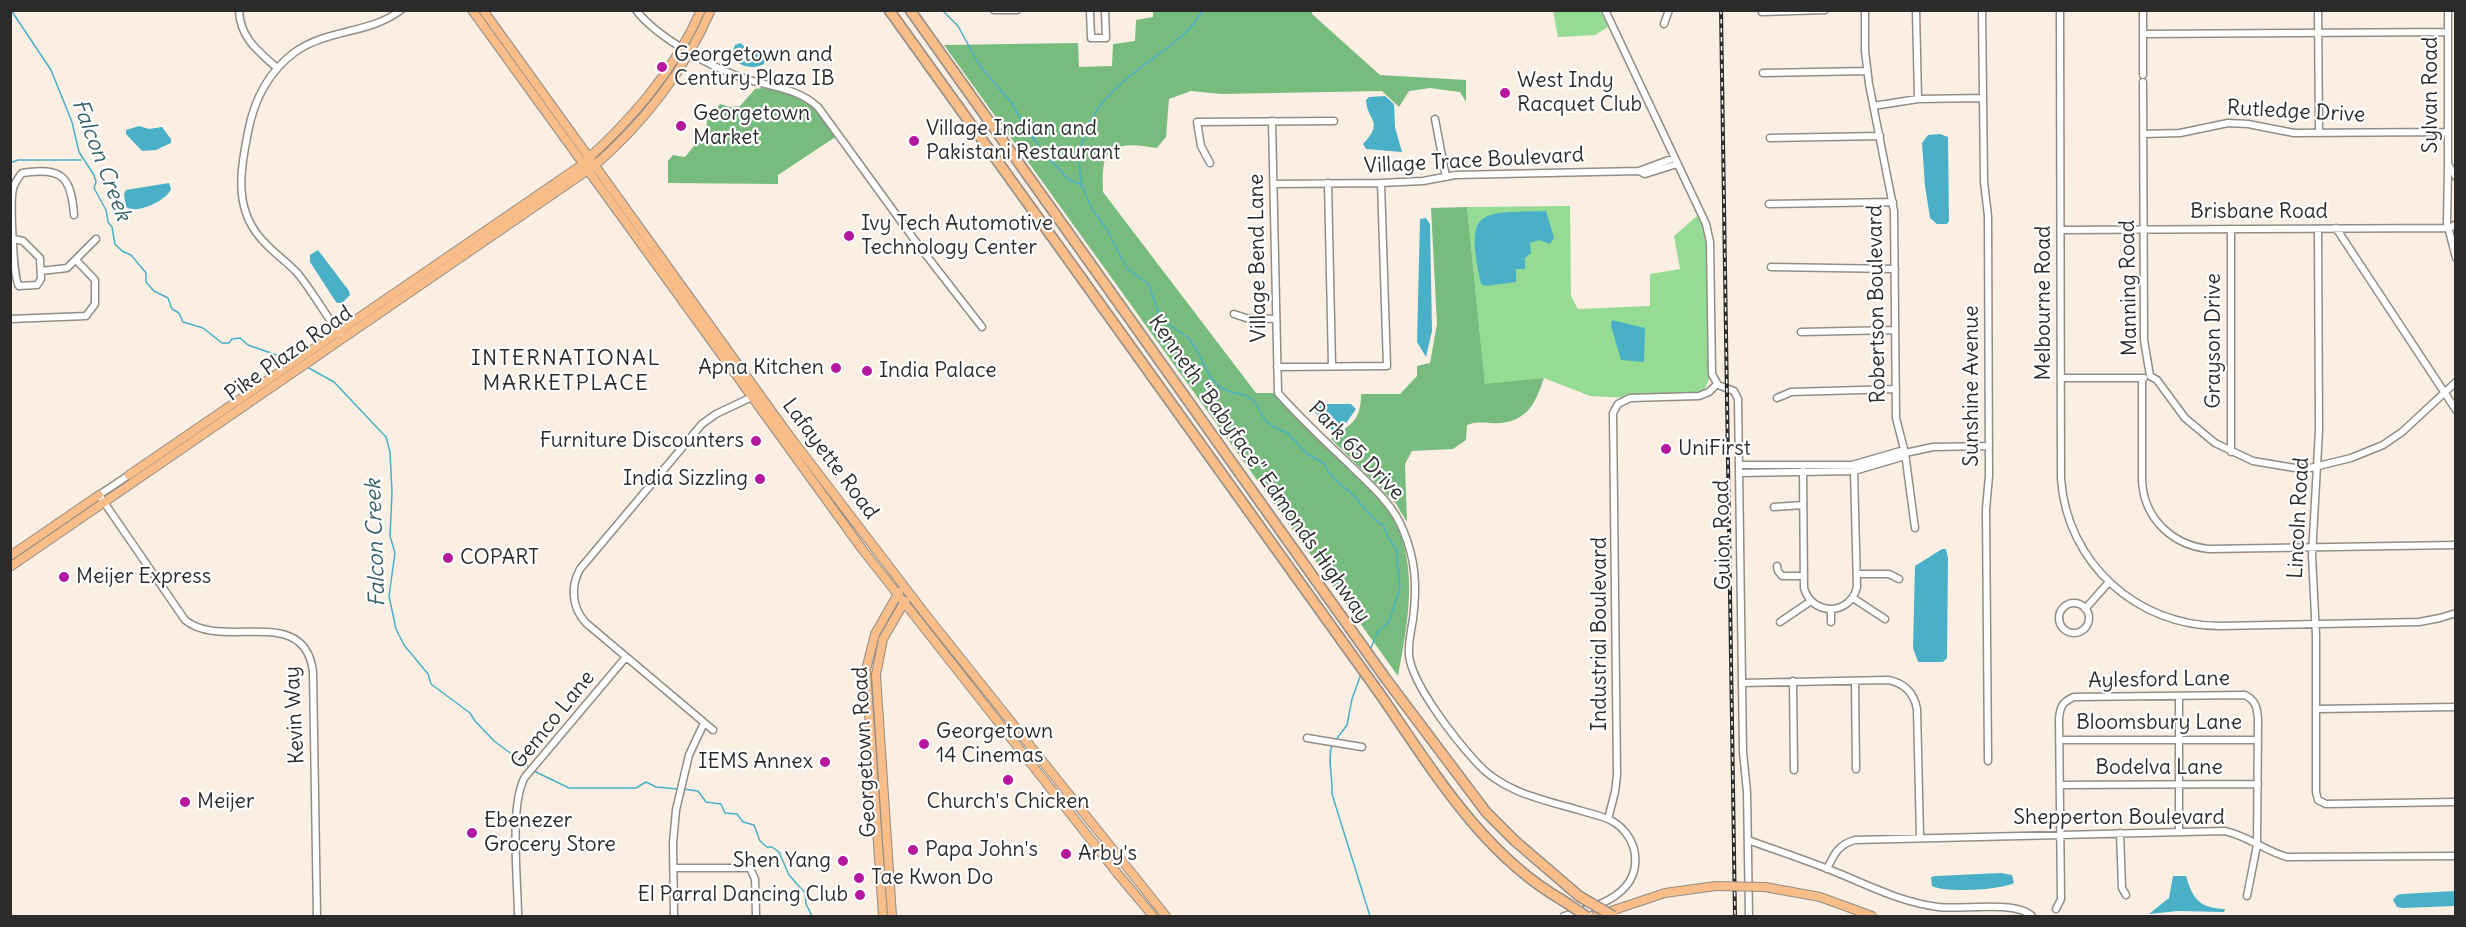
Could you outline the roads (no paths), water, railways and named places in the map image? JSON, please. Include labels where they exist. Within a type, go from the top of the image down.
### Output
[{"type":"highway","name":"Kenneth \"Babyface\" Edmonds Highway","points":[[889,10],[1380,694],[1448,793],[1477,828],[1525,875],[1544,890],[1586,916]]},
{"type":"highway","name":"Kenneth \"Babyface\" Edmonds Highway","points":[[910,10],[1386,680],[1486,812],[1514,840],[1580,896],[1613,916]]},
{"type":"main road","name":"Lafayette Road","points":[[472,10],[586,161]]},
{"type":"main road","name":"Lafayette Road","points":[[483,10],[591,169],[897,595],[1153,916]]},
{"type":"main road","points":[[586,161],[648,96],[686,50],[701,10]]},
{"type":"main road","points":[[591,169],[636,124],[666,88],[711,10]]},
{"type":"main road","name":"Pike Plaza Road","points":[[129,475],[279,372],[341,335],[460,254],[586,161]]},
{"type":"main road","name":"Pike Plaza Road","points":[[500,226],[591,169]]},
{"type":"main road","name":"Pike Plaza Road","points":[[12,561],[101,499],[320,355],[341,335]]},
{"type":"main road","name":"Lafayette Road","points":[[755,395],[1166,916]]},
{"type":"main road","name":"Georgetown Road","points":[[883,916],[866,670],[874,634],[897,595],[907,590]]},
{"type":"main road","name":"Georgetown Road","points":[[892,916],[876,675],[883,639],[903,603],[907,590]]},
{"type":"main road","points":[[1596,916],[1665,893],[1716,886],[1765,887],[1820,897],[1872,916]]},
{"type":"street","points":[[239,10],[244,36],[277,68]]},
{"type":"street","points":[[341,335],[299,276],[259,237],[248,219],[242,202],[240,173],[252,115],[261,90],[277,68],[294,52],[315,41],[379,24],[401,10]]},
{"type":"street","points":[[636,10],[655,30],[686,50],[743,78],[795,91],[816,104],[919,246],[982,327]]},
{"type":"street","points":[[994,10],[1017,10]]},
{"type":"street","points":[[1090,10],[1091,38],[1106,38],[1105,10]]},
{"type":"street","points":[[1605,10],[1709,233],[1712,373],[1717,384]]},
{"type":"street","points":[[1664,24],[1669,10]]},
{"type":"street","points":[[1762,12],[1825,10]]},
{"type":"street","name":"Robertson Boulevard","points":[[1865,10],[1867,72],[1893,202],[1896,422],[1904,453],[1916,528]]},
{"type":"street","points":[[1916,10],[1918,99]]},
{"type":"street","name":"Sunshine Avenue","points":[[1982,10],[1984,186],[1988,216],[1989,446],[1986,509],[1988,761]]},
{"type":"street","name":"Melbourne Road","points":[[2060,10],[2061,471],[2064,502],[2080,545],[2094,566],[2126,597],[2150,611],[2186,623],[2208,626],[2424,622],[2456,613]]},
{"type":"street","name":"Manning Road","points":[[2143,10],[2144,340],[2150,376],[2157,380],[2175,407],[2191,425],[2230,452],[2253,461],[2282,468],[2310,468],[2353,457],[2383,445],[2402,432],[2456,382]]},
{"type":"street","points":[[2318,10],[2319,133]]},
{"type":"street","name":"Sylvan Road","points":[[2448,10],[2448,164],[2456,177]]},
{"type":"street","points":[[2143,34],[2448,32]]},
{"type":"street","points":[[1763,73],[1867,72]]},
{"type":"street","points":[[1873,106],[1918,99],[1983,98]]},
{"type":"street","points":[[1435,119],[1446,177]]},
{"type":"street","name":"Village Bend Lane","points":[[1272,121],[1278,393]]},
{"type":"street","points":[[1210,163],[1201,146],[1197,122],[1334,121]]},
{"type":"street","name":"Rutledge Drive","points":[[2143,134],[2180,133],[2228,123],[2248,124],[2289,132],[2448,132]]},
{"type":"street","points":[[1770,138],[1880,135]]},
{"type":"street","name":"Village Trace Boulevard","points":[[1274,184],[1381,183],[1423,181],[1446,177],[1639,171],[1644,167],[1676,161]]},
{"type":"street","points":[[2448,164],[2448,228],[2456,258]]},
{"type":"street","points":[[14,240],[23,241],[39,257],[40,281],[35,286],[19,286],[13,273],[12,189],[22,173],[58,173],[66,180],[72,192],[74,215]]},
{"type":"street","points":[[1328,183],[1332,366]]},
{"type":"street","points":[[1277,367],[1387,366],[1381,183]]},
{"type":"street","points":[[1769,204],[1893,202]]},
{"type":"street","name":"Brisbane Road","points":[[2061,230],[2448,228],[2456,224]]},
{"type":"street","points":[[2336,228],[2456,410]]},
{"type":"street","name":"Grayson Drive","points":[[2230,452],[2231,229]]},
{"type":"street","name":"Lincoln Road","points":[[2318,229],[2319,430],[2313,547],[2317,709],[2316,792],[2318,801],[2326,804],[2456,802]]},
{"type":"street","points":[[40,271],[66,269],[96,239]]},
{"type":"street","points":[[10,319],[86,317],[95,304],[95,281],[76,260]]},
{"type":"street","points":[[1771,267],[1895,269]]},
{"type":"street","points":[[1234,314],[1246,318],[1276,319]]},
{"type":"street","points":[[1801,332],[1895,330]]},
{"type":"street","points":[[2061,378],[2142,379],[2150,376]]},
{"type":"street","points":[[2142,379],[2142,489],[2150,511],[2162,528],[2182,542],[2201,548],[2456,545]]},
{"type":"street","name":"Guion Road","points":[[1717,384],[1730,388],[1737,395],[1749,916]]},
{"type":"street","name":"Industrial Boulevard","points":[[1608,819],[1617,775],[1614,413],[1618,404],[1630,398],[1699,396],[1709,392],[1717,384]]},
{"type":"street","points":[[1777,398],[1791,392],[1896,389]]},
{"type":"street","name":"Park 65 Drive","points":[[1278,393],[1384,499],[1397,517],[1412,552],[1415,572],[1410,662],[1421,688],[1470,755],[1486,772],[1512,789],[1608,819]]},
{"type":"street","points":[[713,730],[579,615],[573,594],[577,574],[702,424],[716,414],[755,395]]},
{"type":"street","points":[[1739,465],[1851,465],[1933,447],[1989,446]]},
{"type":"street","points":[[1739,473],[1854,471],[1904,453]]},
{"type":"street","points":[[1803,471],[1804,588],[1811,601],[1822,608],[1831,609],[1842,607],[1853,598],[1856,588],[1854,471]]},
{"type":"street","name":"Pike Plaza Road","points":[[101,499],[129,475]]},
{"type":"street","name":"Kevin Way","points":[[101,499],[180,614],[191,625],[211,632],[282,633],[299,642],[309,657],[313,672],[317,916]]},
{"type":"street","points":[[1774,507],[1803,505]]},
{"type":"street","points":[[1777,566],[1778,573],[1782,576],[1804,576]]},
{"type":"street","points":[[1857,574],[1888,574],[1899,579]]},
{"type":"street","points":[[2085,609],[2109,582]]},
{"type":"street","points":[[1853,598],[1885,619]]},
{"type":"street","points":[[1780,622],[1811,601]]},
{"type":"street","points":[[2074,604],[2085,609],[2089,620],[2083,630],[2072,633],[2063,628],[2060,617],[2065,607],[2074,604]]},
{"type":"street","points":[[1831,609],[1831,622]]},
{"type":"street","name":"Gemco Lane","points":[[518,916],[516,807],[518,791],[539,760],[626,657]]},
{"type":"street","points":[[1742,682],[1888,680],[1898,683],[1912,694],[1917,707],[1920,837]]},
{"type":"street","points":[[1793,681],[1794,770]]},
{"type":"street","points":[[1855,681],[1856,769]]},
{"type":"street","name":"Aylesford Lane","points":[[2060,740],[2060,708],[2065,700],[2074,697],[2245,695],[2257,706],[2258,740]]},
{"type":"street","points":[[2179,696],[2179,832]]},
{"type":"street","points":[[2317,709],[2456,707]]},
{"type":"street","points":[[674,916],[674,829],[692,747],[704,723]]},
{"type":"street","points":[[1307,738],[1359,746]]},
{"type":"street","points":[[2056,909],[2061,899],[2060,740]]},
{"type":"street","name":"Bloomsbury Lane","points":[[2060,740],[2258,740]]},
{"type":"street","points":[[2247,896],[2257,845],[2258,740]]},
{"type":"street","name":"Bodelva Lane","points":[[2060,785],[2258,784]]},
{"type":"street","points":[[1564,916],[1611,900],[1624,890],[1631,878],[1635,861],[1631,842],[1621,827],[1608,819]]},
{"type":"street","name":"Shepperton Boulevard","points":[[1827,869],[1833,856],[1845,842],[1855,840],[2061,834],[2225,831],[2237,834],[2271,852],[2287,857],[2456,856]]},
{"type":"street","points":[[2120,833],[2122,888],[2126,895]]},
{"type":"street","points":[[1748,840],[1827,869],[1881,893],[1913,903],[1956,909],[2015,908],[2032,916]]},
{"type":"street","points":[[674,868],[750,868],[755,879],[756,916]]},
{"type":"water","points":[[740,43],[750,50],[765,52],[764,64],[755,67],[746,66],[734,60],[731,56],[735,45]]},
{"type":"water","points":[[1385,96],[1394,104],[1395,127],[1402,152],[1366,149],[1363,144],[1374,126],[1366,100],[1369,97]]},
{"type":"water","points":[[139,126],[149,129],[162,127],[171,139],[171,143],[156,150],[142,151],[126,134],[126,130]]},
{"type":"water","points":[[1940,134],[1948,137],[1949,221],[1947,224],[1937,224],[1930,218],[1925,186],[1922,143],[1928,135]]},
{"type":"water","points":[[169,183],[171,189],[158,202],[144,208],[126,207],[124,194],[126,190]]},
{"type":"water","points":[[1546,211],[1554,238],[1550,244],[1539,240],[1530,243],[1531,253],[1525,258],[1525,269],[1516,269],[1516,282],[1486,286],[1481,284],[1475,240],[1477,228],[1482,219],[1505,212]]},
{"type":"water","points":[[1426,218],[1430,224],[1432,331],[1426,357],[1417,342],[1420,219]]},
{"type":"water","points":[[318,250],[349,291],[350,295],[342,303],[337,303],[310,262],[310,255]]},
{"type":"water","points":[[1612,320],[1645,328],[1644,362],[1621,360],[1611,326]]},
{"type":"water","points":[[1313,404],[1351,404],[1356,409],[1347,422],[1333,431],[1310,407]]},
{"type":"water","points":[[1942,549],[1946,549],[1948,558],[1947,658],[1943,662],[1918,662],[1913,648],[1915,566]]},
{"type":"water","points":[[2001,873],[2012,875],[2014,883],[1973,890],[1932,886],[1931,877],[1936,876]]},
{"type":"water","points":[[2173,876],[2186,876],[2199,901],[2209,907],[2225,909],[2224,912],[2178,911],[2149,914],[2169,898]]},
{"type":"water","points":[[2455,891],[2455,906],[2403,908],[2397,907],[2393,900],[2397,895],[2402,894]]},
{"type":"waterway","name":"Falcon Creek","points":[[11,10],[51,70],[72,122],[79,152],[94,175],[96,182],[94,188],[106,210],[115,244],[122,251],[131,255],[146,273],[146,282],[154,291],[168,298],[172,309],[179,313],[183,322],[203,328],[222,343],[229,343],[232,339],[240,338],[248,345],[291,360]]},
{"type":"waterway","points":[[942,10],[958,26],[980,66],[1010,101],[1041,150],[1069,180],[1082,185],[1092,209],[1107,230],[1127,268],[1149,285],[1160,318],[1187,337],[1195,347],[1210,377],[1221,388],[1245,395],[1255,402],[1265,420],[1275,428],[1288,433],[1306,453],[1325,464],[1334,478],[1384,526],[1387,536],[1396,548],[1400,587],[1389,622],[1378,631],[1370,650]]},
{"type":"waterway","points":[[1082,184],[1080,159],[1085,134],[1104,100],[1131,75],[1189,29],[1203,10]]},
{"type":"waterway","points":[[10,163],[18,160],[81,160]]},
{"type":"waterway","name":"Falcon Creek","points":[[307,367],[334,382],[386,437],[390,452],[392,492],[390,536],[395,553],[389,596],[396,629],[404,645],[428,674],[431,684],[470,713],[494,741],[529,767]]},
{"type":"waterway","points":[[1335,741],[1347,725],[1352,699],[1361,674]]},
{"type":"waterway","points":[[1332,745],[1330,757],[1332,794],[1370,916]]},
{"type":"waterway","name":"Falcon Creek","points":[[532,770],[569,788],[636,788],[646,782],[656,787],[678,789]]},
{"type":"waterway","name":"Falcon Creek","points":[[683,789],[698,791],[706,802],[721,804],[725,813],[737,814],[743,822],[754,825],[760,841],[779,852],[789,875],[805,893],[806,904],[812,916]]},
{"type":"railway","points":[[1721,10],[1735,916]]},
{"type":"place","name":"Georgetown and Century Plaza IB","points":[[662,67]]},
{"type":"place","name":"West Indy Racquet Club","points":[[1505,93]]},
{"type":"place","name":"Georgetown Market","points":[[681,126]]},
{"type":"place","name":"Village Indian and Pakistani Restaurant","points":[[914,141]]},
{"type":"place","name":"Ivy Tech Automotive Technology Center","points":[[849,236]]},
{"type":"place","name":"Apna Kitchen","points":[[836,368]]},
{"type":"place","name":"India Palace","points":[[867,371]]},
{"type":"place","name":"Furniture Discounters","points":[[756,441]]},
{"type":"place","name":"UniFirst","points":[[1666,449]]},
{"type":"place","name":"India Sizzling","points":[[760,479]]},
{"type":"place","name":"COPART","points":[[448,558]]},
{"type":"place","name":"Meijer Express","points":[[64,577]]},
{"type":"place","name":"Georgetown 14 Cinemas","points":[[924,744]]},
{"type":"place","name":"IEMS Annex","points":[[825,762]]},
{"type":"place","name":"Church's Chicken","points":[[1008,780]]},
{"type":"place","name":"Meijer","points":[[185,802]]},
{"type":"place","name":"Ebenezer Grocery Store","points":[[472,833]]},
{"type":"place","name":"Papa John's","points":[[913,850]]},
{"type":"place","name":"Arby's","points":[[1066,854]]},
{"type":"place","name":"Shen Yang","points":[[843,861]]},
{"type":"place","name":"Tae Kwon Do","points":[[859,878]]},
{"type":"place","name":"El Parral Dancing Club","points":[[860,895]]},
{"type":"district","name":"INTERNATIONAL MARKETPLACE","points":[[566,372]]}]
